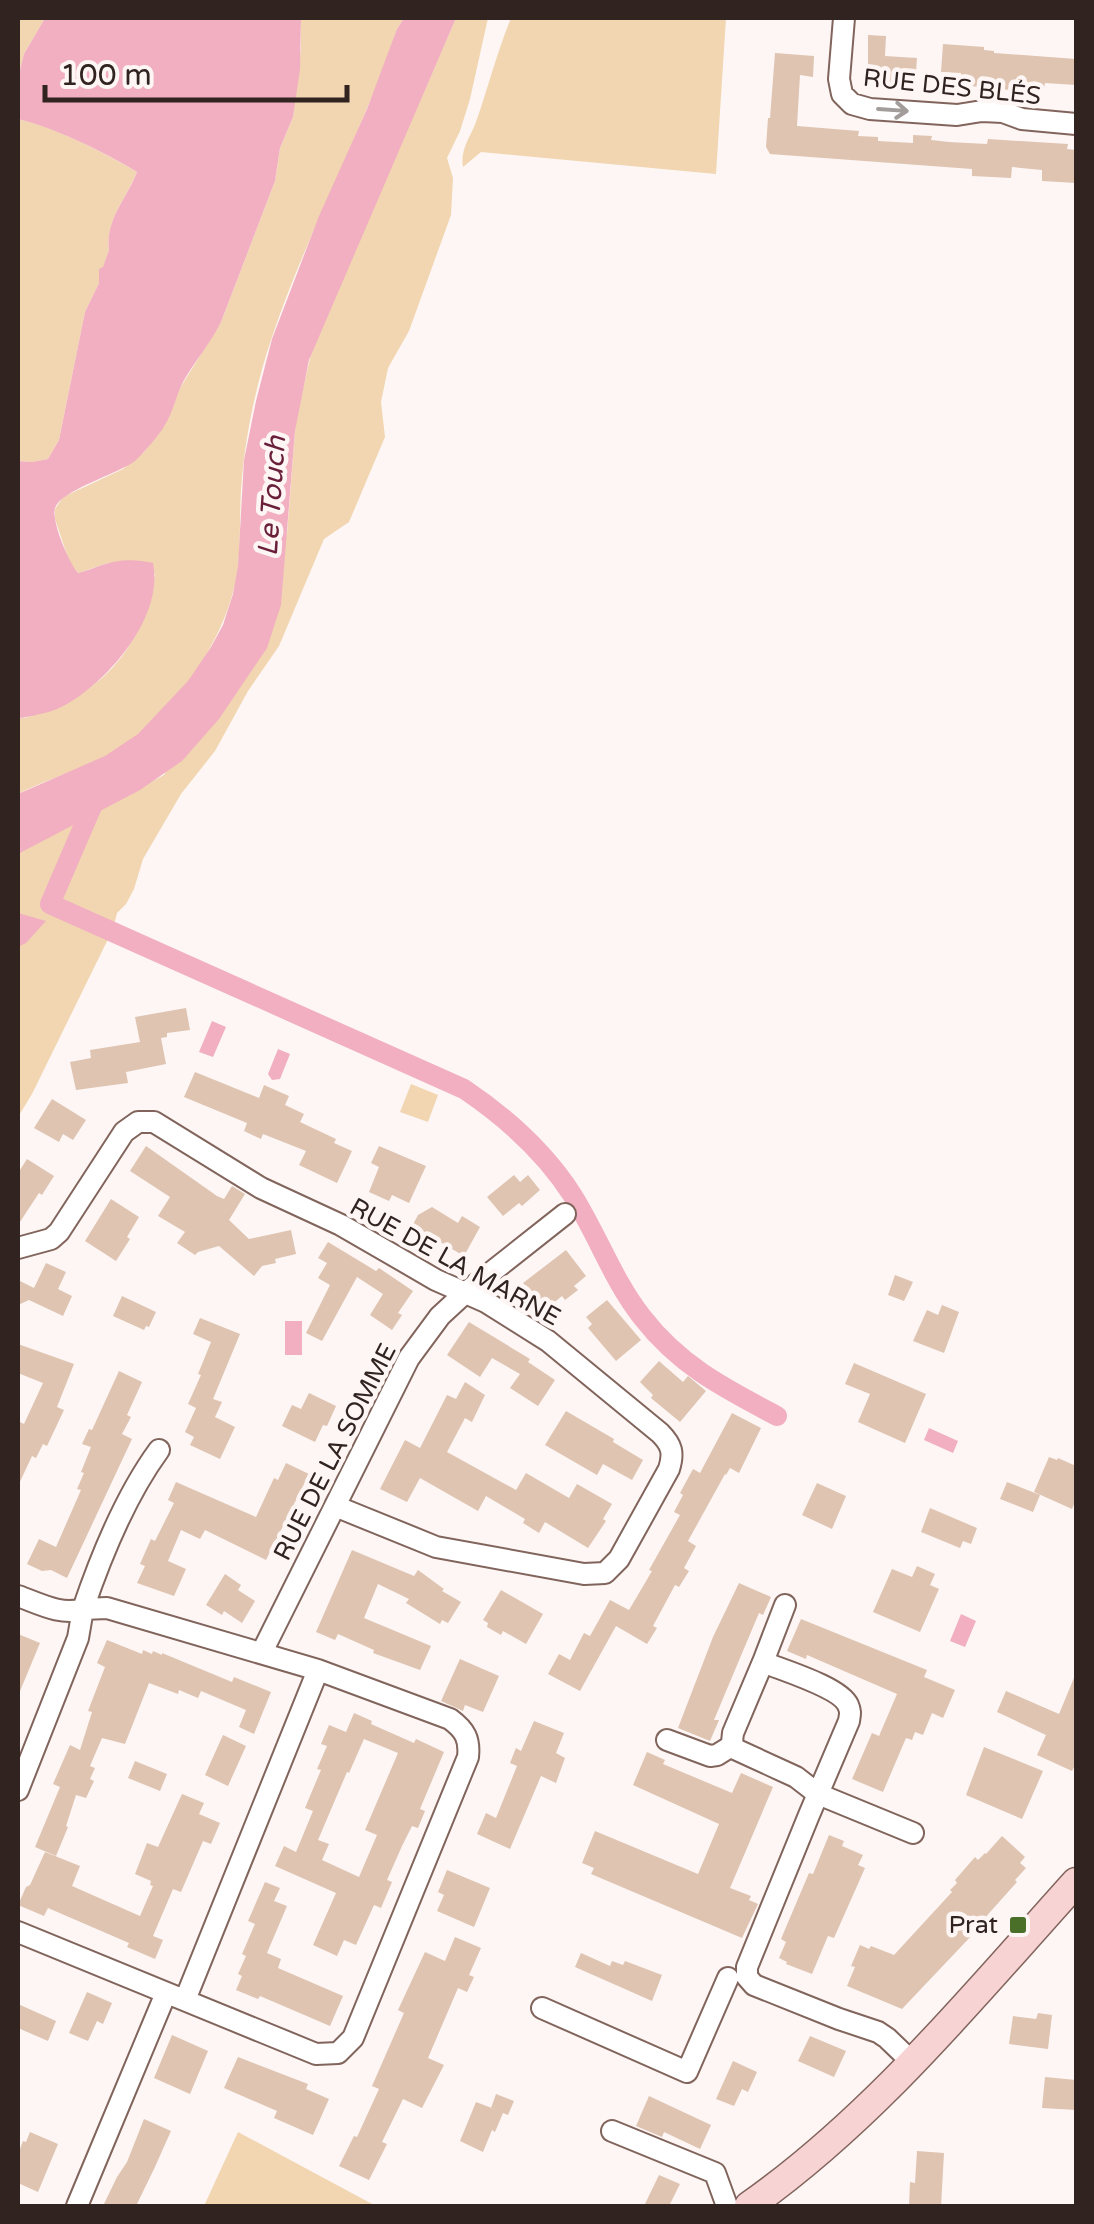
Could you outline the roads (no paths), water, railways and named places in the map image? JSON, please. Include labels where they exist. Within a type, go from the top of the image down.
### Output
[{"type":"main road","points":[[749,2206],[780,2184],[912,2062],[1076,1882]]},
{"type":"street","name":"RUE DES BLÉS","points":[[844,18],[840,80],[842,94],[852,104],[870,109],[957,115],[1003,112],[1022,119],[1076,124]]},
{"type":"street","name":"RUE DE LA MARNE","points":[[18,1248],[50,1239],[59,1232],[124,1132],[130,1126],[154,1122],[261,1188],[341,1225],[436,1280],[486,1302],[548,1341],[660,1433],[672,1449],[669,1469],[618,1559],[605,1574],[436,1547],[334,1506]]},
{"type":"street","name":"RUE DE LA SOMME","points":[[262,1652],[409,1358],[440,1316],[565,1214]]},
{"type":"street","points":[[18,1790],[78,1638],[92,1580],[140,1475],[159,1450]]},
{"type":"street","points":[[18,1596],[58,1610],[107,1608],[318,1670],[450,1719],[466,1733],[470,1744],[353,2038],[338,2054],[316,2054],[18,1932]]},
{"type":"street","points":[[732,1746],[732,1733],[786,1605]]},
{"type":"street","points":[[542,2008],[687,2072],[737,1976],[747,1966],[850,1721],[845,1700],[832,1691],[762,1662]]},
{"type":"street","points":[[77,2206],[176,1997],[318,1670]]},
{"type":"street","points":[[667,1740],[710,1756],[732,1746]]},
{"type":"street","points":[[732,1746],[796,1777],[818,1794],[913,1833]]},
{"type":"street","points":[[737,1976],[754,1985],[817,2000],[888,2038],[912,2062]]},
{"type":"street","points":[[612,2131],[715,2173],[726,2206]]},
{"type":"water","points":[[45,18],[301,18],[300,69],[293,117],[280,148],[275,181],[221,322],[183,382],[165,425],[135,461],[78,489],[55,508],[62,542],[78,573],[121,561],[153,563],[154,583],[142,624],[116,662],[83,693],[56,709],[22,718],[18,717],[18,461],[48,459],[59,440],[85,312],[109,250],[113,219],[137,172],[79,141],[18,119],[18,78],[24,54]]},
{"type":"water","name":"Le Touch","points":[[404,18],[456,18],[309,360],[295,431],[281,605],[267,648],[219,719],[182,761],[140,790],[18,854],[18,794],[105,756],[138,734],[188,681],[223,625],[238,566],[244,460],[272,339],[319,216]]},
{"type":"water","points":[[18,913],[46,921],[18,947]]},
{"type":"water","points":[[212,1021],[226,1027],[213,1057],[199,1052]]},
{"type":"water","points":[[278,1049],[290,1054],[280,1079],[272,1080],[268,1074]]},
{"type":"water","points":[[285,1321],[302,1321],[302,1355],[285,1355]]},
{"type":"water","points":[[929,1428],[958,1441],[953,1453],[924,1440]]},
{"type":"water","points":[[961,1614],[976,1621],[965,1647],[950,1641]]},
{"type":"waterway","points":[[96,797],[50,904],[464,1089],[480,1100],[524,1137],[562,1180],[622,1288],[657,1334],[704,1374],[777,1416]]},
{"type":"place","name":"Prat","points":[[1018,1925]]}]
